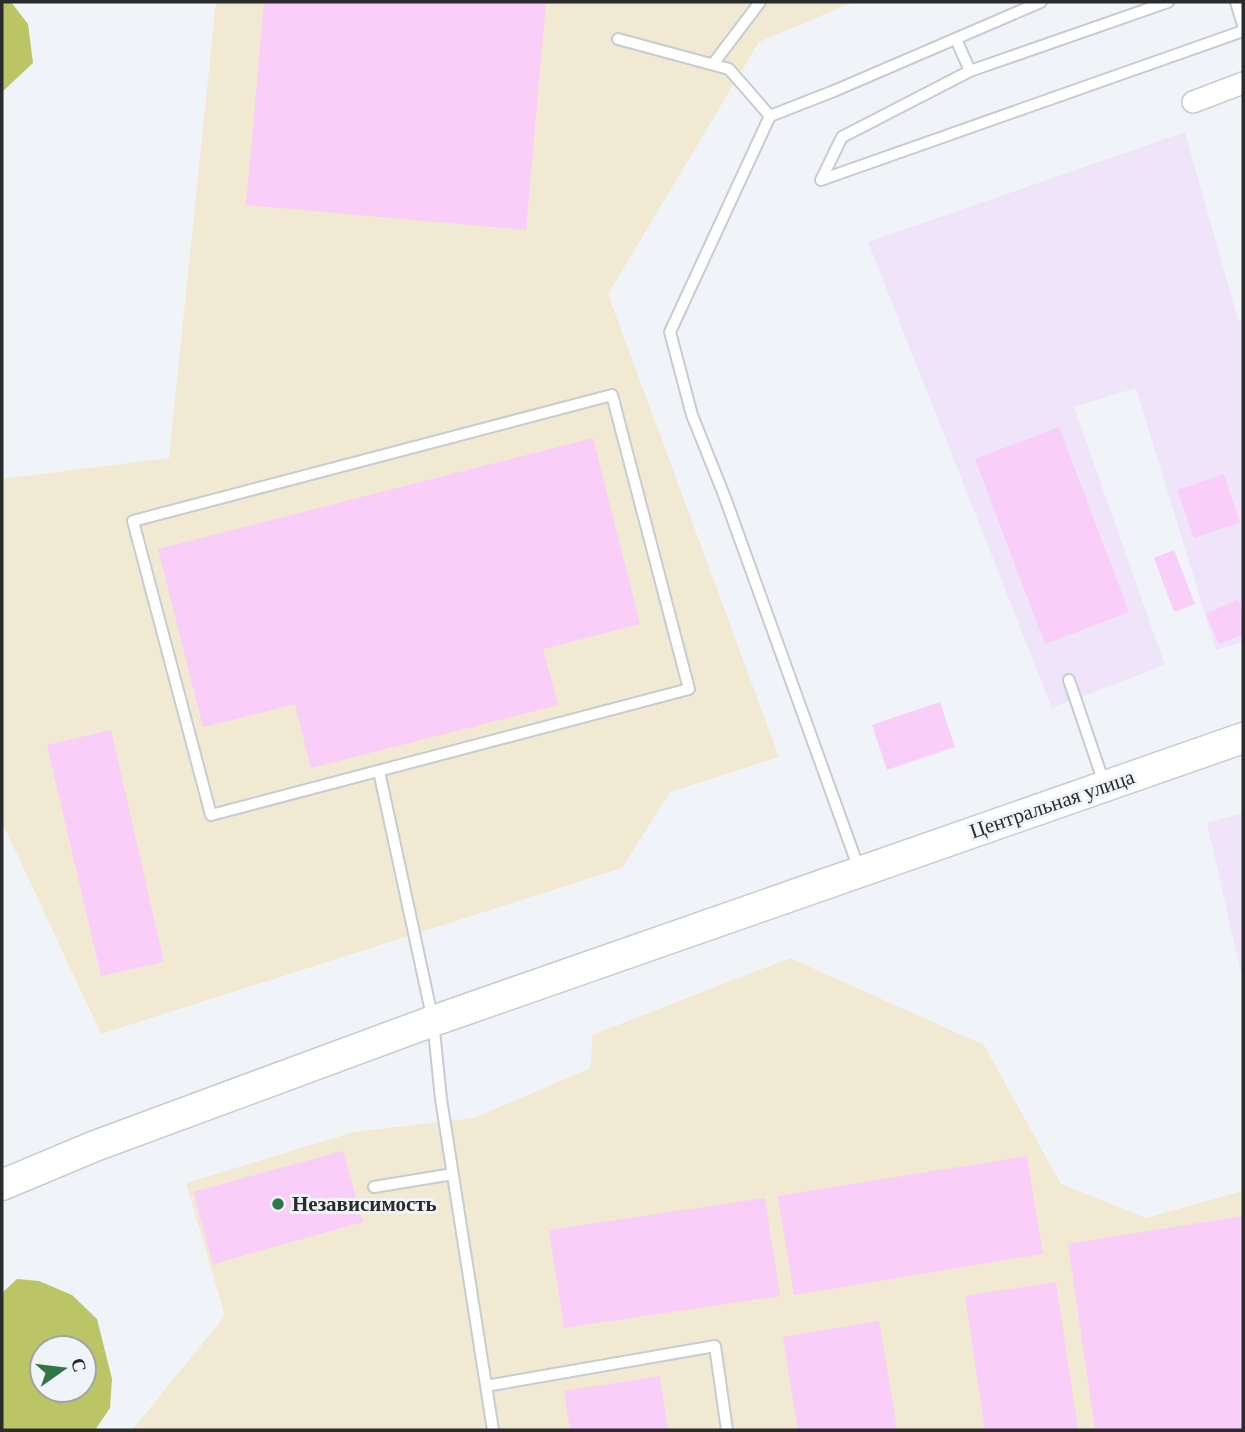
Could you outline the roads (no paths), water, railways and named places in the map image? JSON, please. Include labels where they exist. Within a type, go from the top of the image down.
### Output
[{"type":"main road","name":"Центральная улица","points":[[2,1185],[95,1146],[433,1021],[1104,786],[1240,743]]},
{"type":"street","points":[[1193,102],[1243,83]]},
{"type":"lane","points":[[713,64],[760,2]]},
{"type":"lane","points":[[860,872],[724,495],[692,415],[670,332],[770,116],[1041,2]]},
{"type":"lane","points":[[1168,2],[970,71],[842,137],[821,180],[1243,31]]},
{"type":"lane","points":[[1236,2],[1243,25]]},
{"type":"lane","points":[[618,38],[729,69],[770,116]]},
{"type":"lane","points":[[956,38],[970,71]]},
{"type":"lane","points":[[611,395],[689,689],[379,771],[211,815],[134,521],[611,395]]},
{"type":"lane","points":[[1069,680],[1104,786]]},
{"type":"lane","points":[[379,771],[433,1021],[442,1100],[493,1430]]},
{"type":"lane","points":[[374,1187],[453,1174]]},
{"type":"lane","points":[[486,1386],[715,1346],[727,1430]]},
{"type":"place","name":"Независимость","points":[[278,1204]]}]
